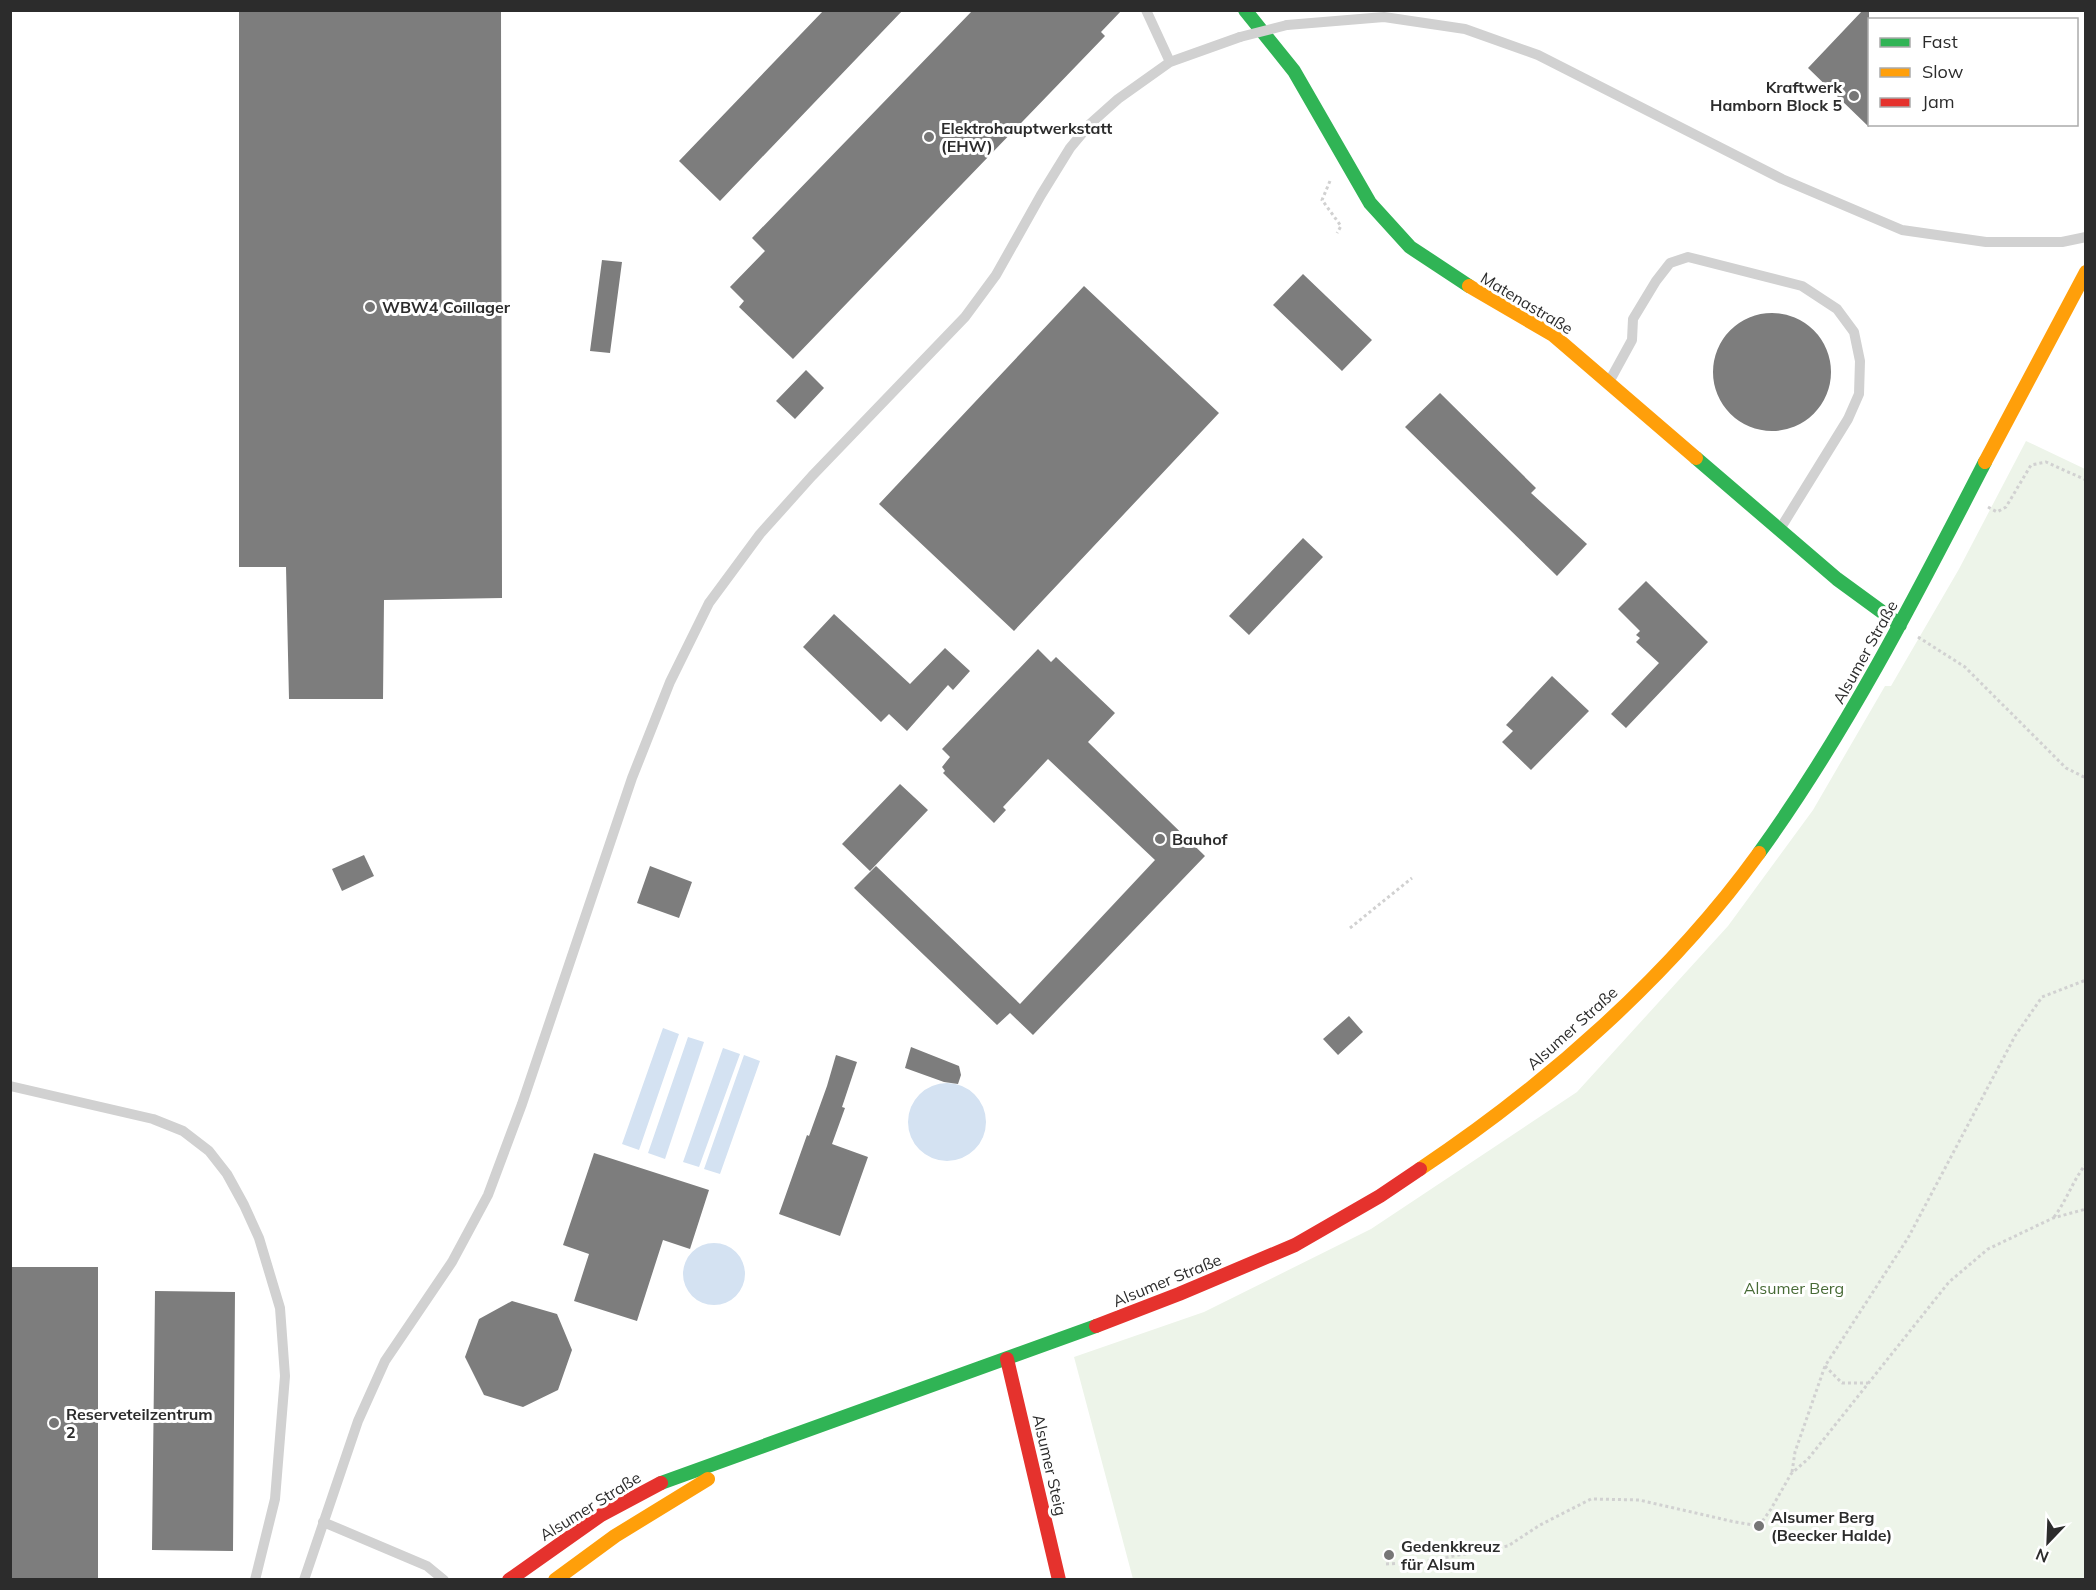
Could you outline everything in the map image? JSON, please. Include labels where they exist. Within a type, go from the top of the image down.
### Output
[{"type":"street","name":"Matenastraße","points":[[1245,10],[1294,71],[1370,203],[1410,247],[1463,284],[1553,335],[1837,579],[1900,625]]},
{"type":"street","name":"Alsumer Straße","points":[[509,1580],[555,1545],[601,1515],[656,1485],[1185,1294],[1307,1239],[1387,1191],[1468,1138],[1521,1096],[1609,1020],[1708,918],[1753,862],[1799,798],[1900,625],[2085,272]]},
{"type":"street","name":"Alsumer Steig","points":[[1007,1359],[1059,1580]]},
{"type":"street","name":"Alsumer Straße","points":[[555,1580],[615,1536],[761,1447]]},
{"type":"lane","points":[[1146,10],[1170,62]]},
{"type":"lane","points":[[304,1580],[358,1421],[385,1362],[452,1262],[488,1195],[522,1104],[632,778],[670,682],[710,603],[760,534],[812,476],[965,317],[996,275],[1070,148],[1090,124],[1118,99],[1170,62],[1240,37],[1287,25],[1384,17],[1465,29],[1538,55],[1782,179],[1902,230],[1986,242],[2062,242],[2085,237]]},
{"type":"lane","points":[[1609,382],[1632,340],[1633,320],[1670,262],[1688,257],[1802,286],[1837,309],[1854,332],[1860,361],[1859,394],[1848,419],[1779,530]]},
{"type":"lane","points":[[10,1086],[153,1119],[183,1131],[209,1151],[244,1205],[259,1238],[280,1308],[285,1376],[275,1499],[255,1580]]},
{"type":"lane","points":[[323,1522],[428,1566],[444,1580]]},
{"type":"path","points":[[1337,233],[1341,226],[1322,200],[1340,154]]},
{"type":"path","points":[[1968,496],[1997,512],[2006,507],[2031,465],[2046,462],[2085,480]]},
{"type":"path","points":[[1900,625],[1965,667],[2066,768],[2085,778]]},
{"type":"path","points":[[1350,928],[1412,878]]},
{"type":"path","points":[[1791,1474],[1795,1452],[1825,1366],[1908,1238],[2015,1036],[2042,997],[2085,980]]},
{"type":"path","points":[[2053,1218],[2064,1203],[2085,1164]]},
{"type":"path","points":[[1386,1564],[1422,1562],[1508,1546],[1540,1525],[1592,1499],[1639,1500],[1759,1526],[1791,1474],[1808,1459],[1949,1282],[1988,1249],[2053,1218],[2085,1209]]},
{"type":"path","points":[[1825,1366],[1842,1383],[1868,1383]]},
{"type":"green space","name":"Alsumer Berg","points":[[2026,441],[2085,469],[2085,1579],[1133,1579],[1074,1357],[1204,1312],[1371,1229],[1577,1092],[1728,926],[1813,810],[1885,686],[1891,686],[1959,569]]},
{"type":"water","points":[[663,1028],[679,1034],[639,1150],[622,1144]]},
{"type":"water","points":[[688,1037],[704,1042],[665,1159],[648,1153]]},
{"type":"water","points":[[723,1048],[740,1054],[699,1167],[683,1162]]},
{"type":"water","points":[[744,1055],[760,1061],[720,1174],[704,1169]]},
{"type":"water","points":[[947,1083],[962,1086],[975,1094],[983,1107],[986,1122],[983,1137],[975,1150],[962,1158],[947,1161],[932,1158],[919,1150],[911,1137],[908,1122],[911,1107],[919,1094],[932,1086]]},
{"type":"water","points":[[708,1243],[720,1243],[736,1252],[743,1262],[745,1274],[743,1286],[736,1296],[720,1305],[708,1305],[697,1300],[688,1291],[683,1280],[683,1268],[688,1257],[697,1248]]},
{"type":"building","name":"WBW4 Coillager","points":[[239,10],[501,10],[502,598],[384,600],[383,699],[289,699],[286,567],[239,567]]},
{"type":"building","points":[[824,10],[903,10],[720,201],[679,161]]},
{"type":"building","name":"Elektrohauptwerkstatt (EHW)","points":[[973,10],[1122,10],[1101,32],[1105,36],[793,359],[739,307],[744,301],[730,287],[765,251],[752,238]]},
{"type":"building","name":"Kraftwerk Hamborn Block 5","points":[[1863,10],[1869,10],[1869,127],[1808,68]]},
{"type":"building","points":[[602,260],[622,262],[610,353],[590,351]]},
{"type":"building","points":[[1303,274],[1372,340],[1342,371],[1273,305]]},
{"type":"building","points":[[1084,286],[1219,413],[1014,631],[879,504]]},
{"type":"building","points":[[1772,313],[1795,317],[1814,330],[1827,349],[1831,372],[1827,395],[1814,414],[1795,427],[1772,431],[1749,427],[1730,414],[1717,395],[1713,372],[1717,349],[1730,330],[1749,317]]},
{"type":"building","points":[[806,370],[824,388],[795,419],[776,401]]},
{"type":"building","points":[[1440,393],[1536,488],[1531,493],[1587,544],[1557,576],[1405,427]]},
{"type":"building","points":[[1303,538],[1323,557],[1249,635],[1229,616]]},
{"type":"building","points":[[1646,581],[1708,642],[1626,728],[1611,714],[1659,663],[1636,642],[1640,638],[1636,635],[1640,631],[1618,609]]},
{"type":"building","points":[[834,614],[910,684],[945,648],[970,671],[953,690],[948,685],[907,731],[889,714],[881,722],[803,647]]},
{"type":"building","name":"Bauhof","points":[[1038,649],[1051,662],[1056,657],[1115,713],[1088,742],[1205,856],[1033,1035],[1010,1013],[997,1025],[854,888],[876,866],[1020,1004],[1155,860],[1048,759],[1003,807],[1006,810],[994,823],[943,773],[945,771],[942,767],[950,757],[942,749]]},
{"type":"building","points":[[1552,676],[1589,711],[1531,770],[1502,742],[1513,731],[1506,725]]},
{"type":"building","points":[[900,784],[928,810],[870,871],[842,844]]},
{"type":"building","points":[[364,855],[374,876],[342,891],[332,869]]},
{"type":"building","points":[[650,866],[692,882],[679,918],[637,903]]},
{"type":"building","points":[[1349,1016],[1363,1032],[1338,1055],[1323,1039]]},
{"type":"building","points":[[911,1047],[959,1066],[961,1075],[958,1084],[944,1082],[905,1068]]},
{"type":"building","points":[[836,1055],[857,1062],[842,1107],[845,1108],[832,1144],[868,1157],[840,1236],[779,1214],[827,1086]]},
{"type":"building","points":[[594,1153],[709,1190],[690,1249],[663,1240],[637,1321],[574,1301],[589,1254],[563,1245]]},
{"type":"building","name":"Reserveteilzentrum 2","points":[[10,1267],[98,1267],[98,1580],[10,1580]]},
{"type":"building","points":[[155,1291],[235,1292],[233,1551],[152,1550]]},
{"type":"building","points":[[512,1301],[557,1314],[572,1350],[558,1390],[523,1407],[484,1395],[465,1357],[479,1319]]},
{"type":"traffic: fast","points":[[1245,10],[1294,71],[1370,203],[1410,247],[1469,286]]},
{"type":"traffic: fast","points":[[1696,458],[1837,579],[1900,625]]},
{"type":"traffic: fast","points":[[1759,853],[1791,807],[1851,711],[1985,462]]},
{"type":"traffic: fast","points":[[661,1483],[1096,1326]]},
{"type":"traffic: slow","points":[[1985,462],[2086,272]]},
{"type":"traffic: slow","points":[[1469,286],[1553,335],[1696,458]]},
{"type":"traffic: slow","points":[[1420,1169],[1513,1102],[1603,1026],[1686,942],[1759,853]]},
{"type":"traffic: slow","points":[[555,1580],[615,1536],[708,1479]]},
{"type":"traffic: jam","points":[[1096,1326],[1295,1245],[1380,1196],[1420,1169]]},
{"type":"traffic: jam","points":[[1007,1359],[1059,1580]]},
{"type":"traffic: jam","points":[[509,1580],[601,1515],[661,1483]]},
{"type":"place","name":"Kraftwerk Hamborn Block 5","points":[[1854,96]]},
{"type":"place","name":"Elektrohauptwerkstatt (EHW)","points":[[929,137]]},
{"type":"place","name":"WBW4 Coillager","points":[[370,307]]},
{"type":"place","name":"Bauhof","points":[[1160,839]]},
{"type":"place","name":"Reserveteilzentrum 2","points":[[54,1423]]},
{"type":"place","name":"Alsumer Berg (Beecker Halde)","points":[[1759,1526]]},
{"type":"place","name":"Gedenkkreuz für Alsum","points":[[1389,1555]]}]
